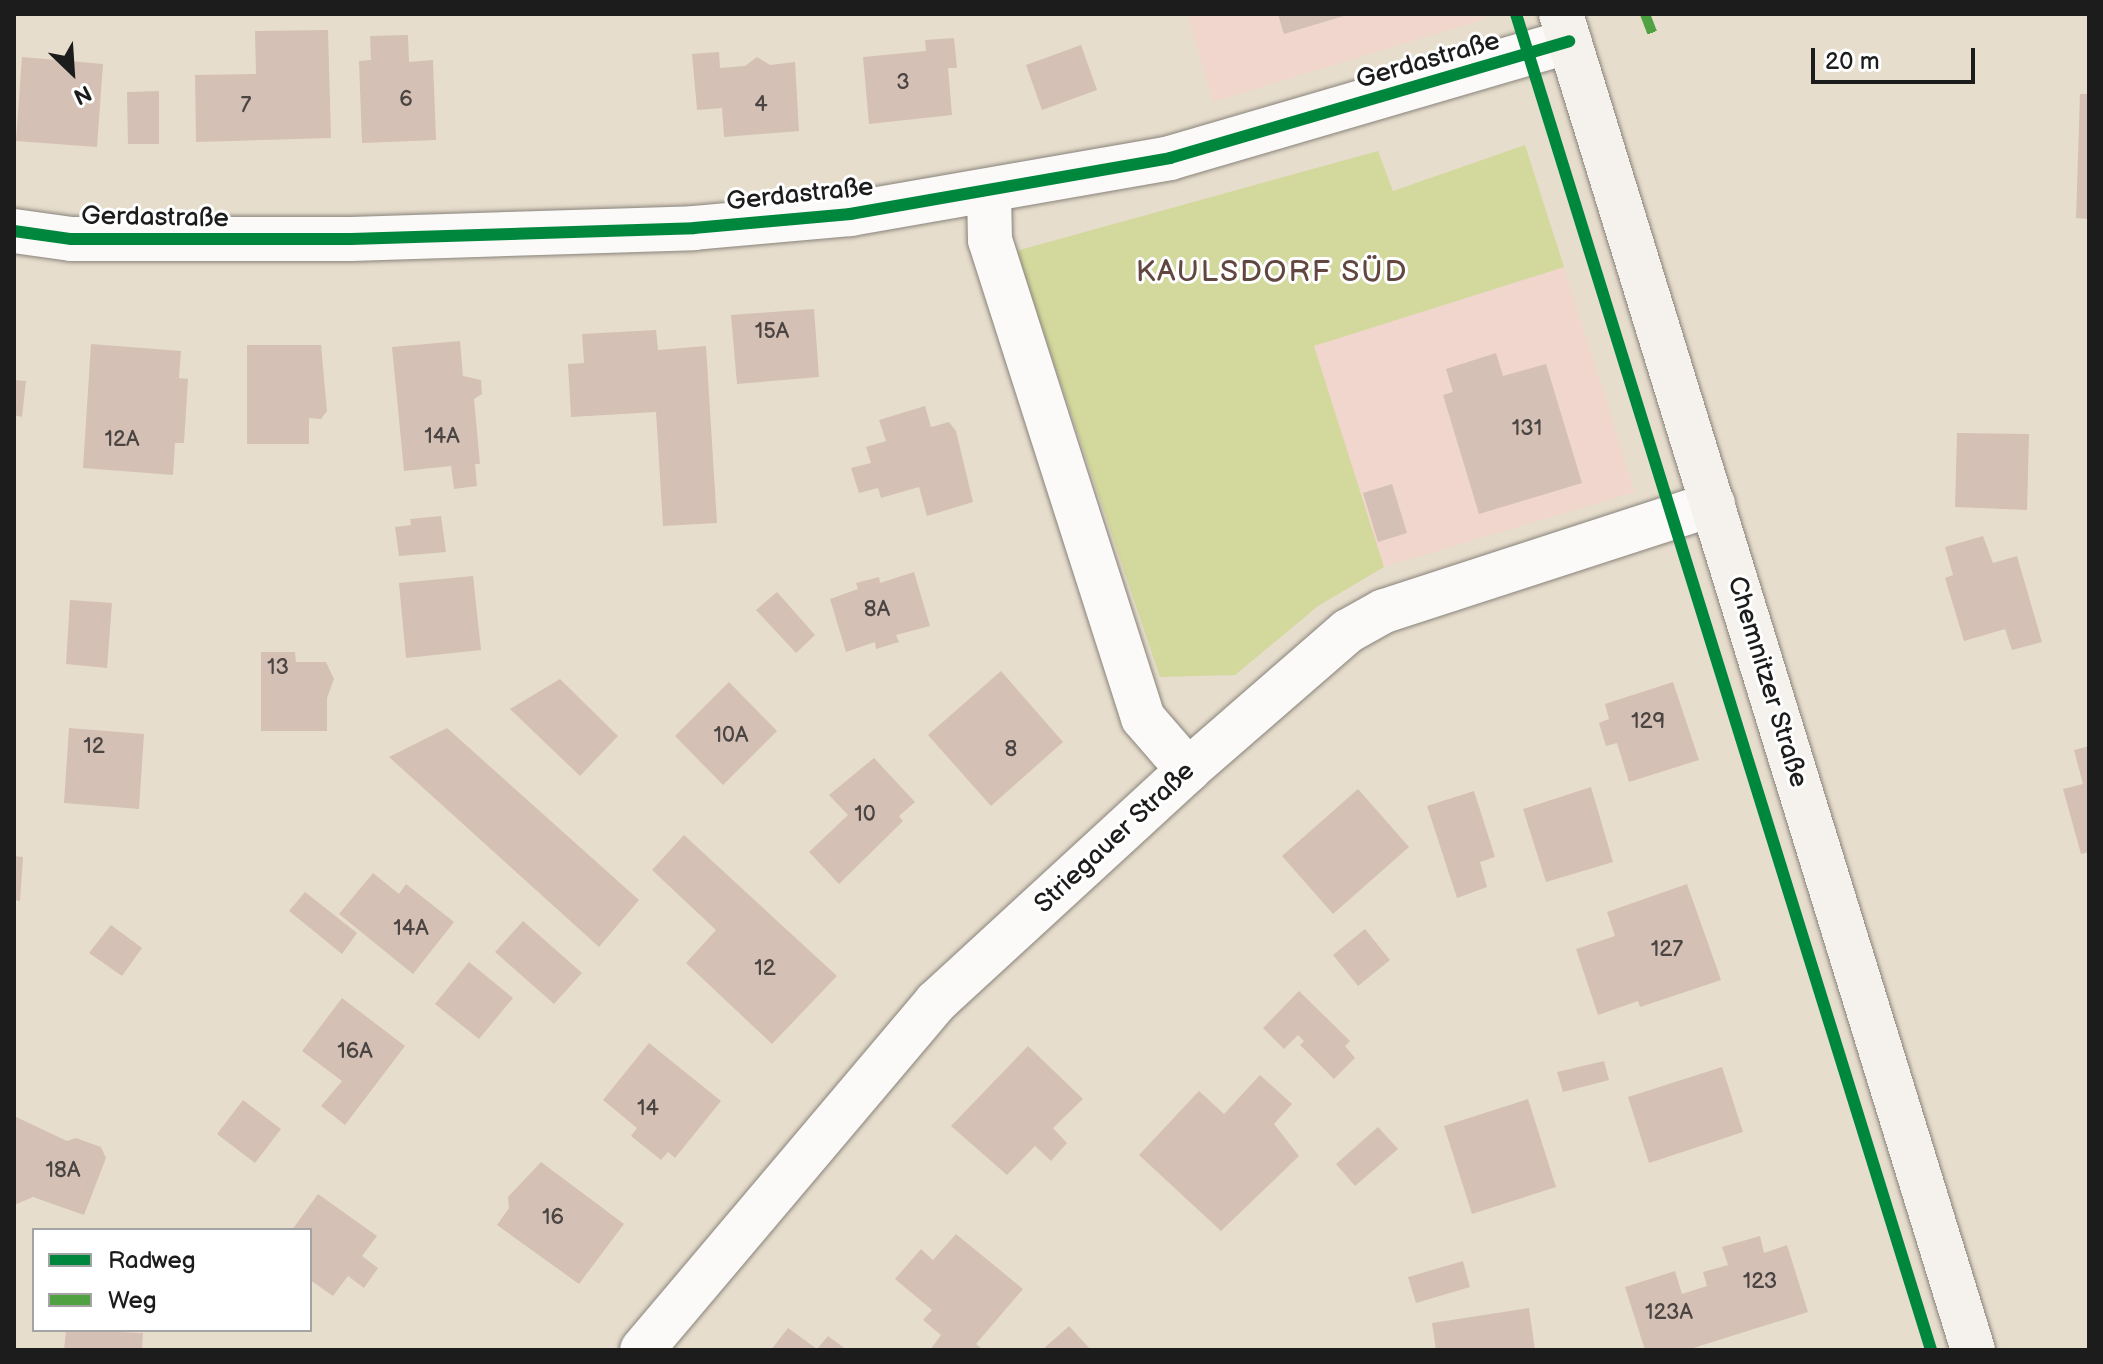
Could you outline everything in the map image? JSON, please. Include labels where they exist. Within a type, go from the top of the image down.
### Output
[{"type":"main road","name":"Chemnitzer Straße","points":[[1565,27],[1973,1350]]},
{"type":"street","name":"Gerdastraße","points":[[14,231],[71,239],[231,241],[694,228],[989,193],[1170,158],[1565,27]]},
{"type":"street","points":[[989,193],[990,240],[1143,718],[1188,770]]},
{"type":"street","name":"Striegauer Straße","points":[[642,1350],[936,1002],[1188,770],[1348,631],[1384,611],[1713,504]]},
{"type":"shaded area","points":[[1187,14],[1484,14],[1485,19],[1213,102]]},
{"type":"shaded area","points":[[1564,267],[1635,492],[1384,567],[1313,346]]},
{"type":"green space","points":[[1525,145],[1564,267],[1314,346],[1384,567],[1318,606],[1235,675],[1160,677],[1016,251],[1378,151],[1393,191]]},
{"type":"building","points":[[1278,14],[1347,14],[1347,15],[1284,34]]},
{"type":"building","points":[[328,30],[331,138],[196,142],[195,75],[256,74],[255,31]]},
{"type":"building","points":[[408,35],[409,62],[433,60],[436,140],[362,143],[359,61],[371,60],[370,36]]},
{"type":"building","points":[[954,38],[957,68],[948,68],[952,115],[869,124],[863,57],[926,51],[925,40]]},
{"type":"building","points":[[1081,45],[1097,90],[1042,110],[1026,65]]},
{"type":"building","points":[[719,52],[720,68],[745,66],[757,57],[770,65],[795,62],[799,131],[724,137],[722,108],[697,110],[692,54]]},
{"type":"building","points":[[22,57],[103,64],[97,147],[16,141]]},
{"type":"building","points":[[159,91],[159,144],[128,144],[127,92]]},
{"type":"building","points":[[2080,94],[2089,94],[2089,219],[2076,218]]},
{"type":"building","points":[[814,309],[819,377],[737,384],[731,315]]},
{"type":"building","points":[[656,330],[658,350],[706,346],[717,523],[663,526],[656,412],[571,417],[568,364],[584,363],[582,334]]},
{"type":"building","points":[[460,341],[463,376],[481,380],[482,394],[474,399],[480,464],[475,464],[477,486],[454,489],[451,466],[404,471],[392,347]]},
{"type":"building","points":[[91,344],[181,351],[179,378],[188,379],[184,443],[175,443],[173,475],[83,468]]},
{"type":"building","points":[[247,345],[321,345],[327,411],[321,419],[309,418],[309,444],[247,444]]},
{"type":"building","points":[[1496,353],[1503,376],[1546,364],[1582,483],[1479,514],[1443,395],[1453,392],[1446,369]]},
{"type":"building","points":[[14,380],[26,381],[22,417],[14,415]]},
{"type":"building","points":[[925,406],[931,427],[949,422],[956,431],[973,502],[927,516],[919,487],[881,498],[878,488],[859,493],[851,468],[871,463],[866,447],[886,441],[879,420]]},
{"type":"building","points":[[1957,433],[2029,434],[2027,510],[1955,507]]},
{"type":"building","points":[[1392,484],[1407,533],[1378,542],[1363,493]]},
{"type":"building","points":[[441,516],[446,552],[399,556],[395,527],[411,525],[410,519]]},
{"type":"building","points":[[1983,536],[1993,563],[2017,556],[2042,642],[2012,650],[2005,629],[1964,641],[1945,578],[1953,575],[1945,547]]},
{"type":"building","points":[[914,572],[930,626],[896,635],[899,642],[876,649],[875,642],[846,652],[830,599],[858,589],[856,583],[879,577],[880,583]]},
{"type":"building","points":[[473,576],[481,650],[406,658],[399,583]]},
{"type":"building","points":[[777,592],[815,635],[796,653],[756,610]]},
{"type":"building","points":[[70,600],[112,603],[107,668],[66,664]]},
{"type":"building","points":[[261,652],[295,652],[296,662],[326,662],[334,679],[327,698],[327,731],[261,731]]},
{"type":"building","points":[[1001,671],[1063,742],[991,806],[928,735]]},
{"type":"building","points":[[560,679],[618,736],[580,776],[510,709]]},
{"type":"building","points":[[729,682],[777,731],[723,785],[675,736]]},
{"type":"building","points":[[1673,682],[1699,760],[1629,782],[1617,743],[1606,746],[1599,723],[1609,719],[1605,704]]},
{"type":"building","points":[[69,728],[144,734],[139,809],[64,803]]},
{"type":"building","points":[[447,728],[639,900],[599,947],[389,757]]},
{"type":"building","points":[[2089,746],[2089,852],[2081,854],[2063,789],[2083,784],[2074,750]]},
{"type":"building","points":[[874,758],[915,802],[899,816],[903,821],[839,884],[809,852],[848,815],[829,795]]},
{"type":"building","points":[[1591,787],[1613,862],[1546,882],[1523,809]]},
{"type":"building","points":[[1358,789],[1409,847],[1333,914],[1282,856]]},
{"type":"building","points":[[1474,791],[1495,857],[1480,862],[1487,887],[1457,898],[1427,806]]},
{"type":"building","points":[[684,835],[837,976],[772,1044],[686,963],[716,930],[652,870]]},
{"type":"building","points":[[14,856],[23,857],[20,901],[14,900]]},
{"type":"building","points":[[373,873],[399,894],[406,884],[454,922],[413,974],[339,914]]},
{"type":"building","points":[[1687,884],[1721,980],[1640,1007],[1638,1001],[1598,1015],[1576,949],[1615,936],[1607,912]]},
{"type":"building","points":[[305,892],[357,933],[342,954],[289,911]]},
{"type":"building","points":[[523,921],[582,973],[554,1004],[495,952]]},
{"type":"building","points":[[111,925],[142,948],[122,976],[89,953]]},
{"type":"building","points":[[1365,929],[1390,960],[1358,986],[1333,955]]},
{"type":"building","points":[[469,962],[513,998],[479,1039],[435,1004]]},
{"type":"building","points":[[1299,991],[1350,1041],[1345,1046],[1355,1058],[1334,1079],[1300,1045],[1304,1041],[1298,1035],[1284,1049],[1263,1028]]},
{"type":"building","points":[[342,998],[405,1046],[345,1125],[321,1106],[342,1081],[302,1051]]},
{"type":"building","points":[[649,1043],[721,1101],[675,1158],[668,1152],[661,1160],[631,1136],[637,1128],[603,1100]]},
{"type":"building","points":[[1028,1046],[1083,1099],[1053,1128],[1067,1143],[1051,1161],[1035,1146],[1007,1175],[951,1126]]},
{"type":"building","points":[[1604,1061],[1609,1080],[1563,1092],[1557,1072]]},
{"type":"building","points":[[1722,1067],[1743,1132],[1649,1163],[1628,1097]]},
{"type":"building","points":[[1260,1075],[1292,1104],[1274,1124],[1299,1156],[1221,1231],[1139,1155],[1199,1091],[1224,1114]]},
{"type":"building","points":[[1528,1099],[1556,1187],[1472,1214],[1444,1126]]},
{"type":"building","points":[[243,1100],[281,1129],[255,1163],[217,1134]]},
{"type":"building","points":[[14,1116],[67,1141],[76,1138],[101,1147],[106,1158],[84,1215],[33,1197],[14,1205]]},
{"type":"building","points":[[1378,1127],[1398,1149],[1355,1186],[1336,1164]]},
{"type":"building","points":[[541,1162],[624,1224],[579,1284],[497,1225],[509,1208],[508,1197]]},
{"type":"building","points":[[318,1194],[377,1236],[362,1256],[378,1268],[364,1288],[348,1276],[333,1296],[312,1281],[312,1228],[293,1228]]},
{"type":"building","points":[[956,1234],[1023,1289],[976,1344],[983,1350],[930,1350],[941,1335],[923,1320],[932,1310],[895,1279],[921,1249],[933,1260]]},
{"type":"building","points":[[1760,1236],[1764,1253],[1787,1245],[1808,1312],[1687,1350],[1645,1350],[1625,1287],[1675,1271],[1682,1294],[1707,1286],[1703,1272],[1728,1265],[1722,1247]]},
{"type":"building","points":[[1463,1261],[1470,1287],[1416,1303],[1408,1277]]},
{"type":"building","points":[[1529,1308],[1535,1350],[1436,1350],[1432,1323]]},
{"type":"building","points":[[1069,1326],[1091,1350],[1042,1350]]},
{"type":"building","points":[[788,1328],[817,1349],[828,1336],[847,1350],[771,1350]]},
{"type":"building","points":[[66,1332],[143,1333],[142,1350],[64,1350]]},
{"type":"marked path","points":[[1645,14],[1653,35]]},
{"type":"cycle path","points":[[1516,14],[1931,1350]]},
{"type":"cycle path","points":[[14,231],[71,239],[351,239],[694,228],[850,214],[1170,158],[1569,41]]},
{"type":"district","name":"KAULSDORF SÜD","points":[[1272,272]]}]
